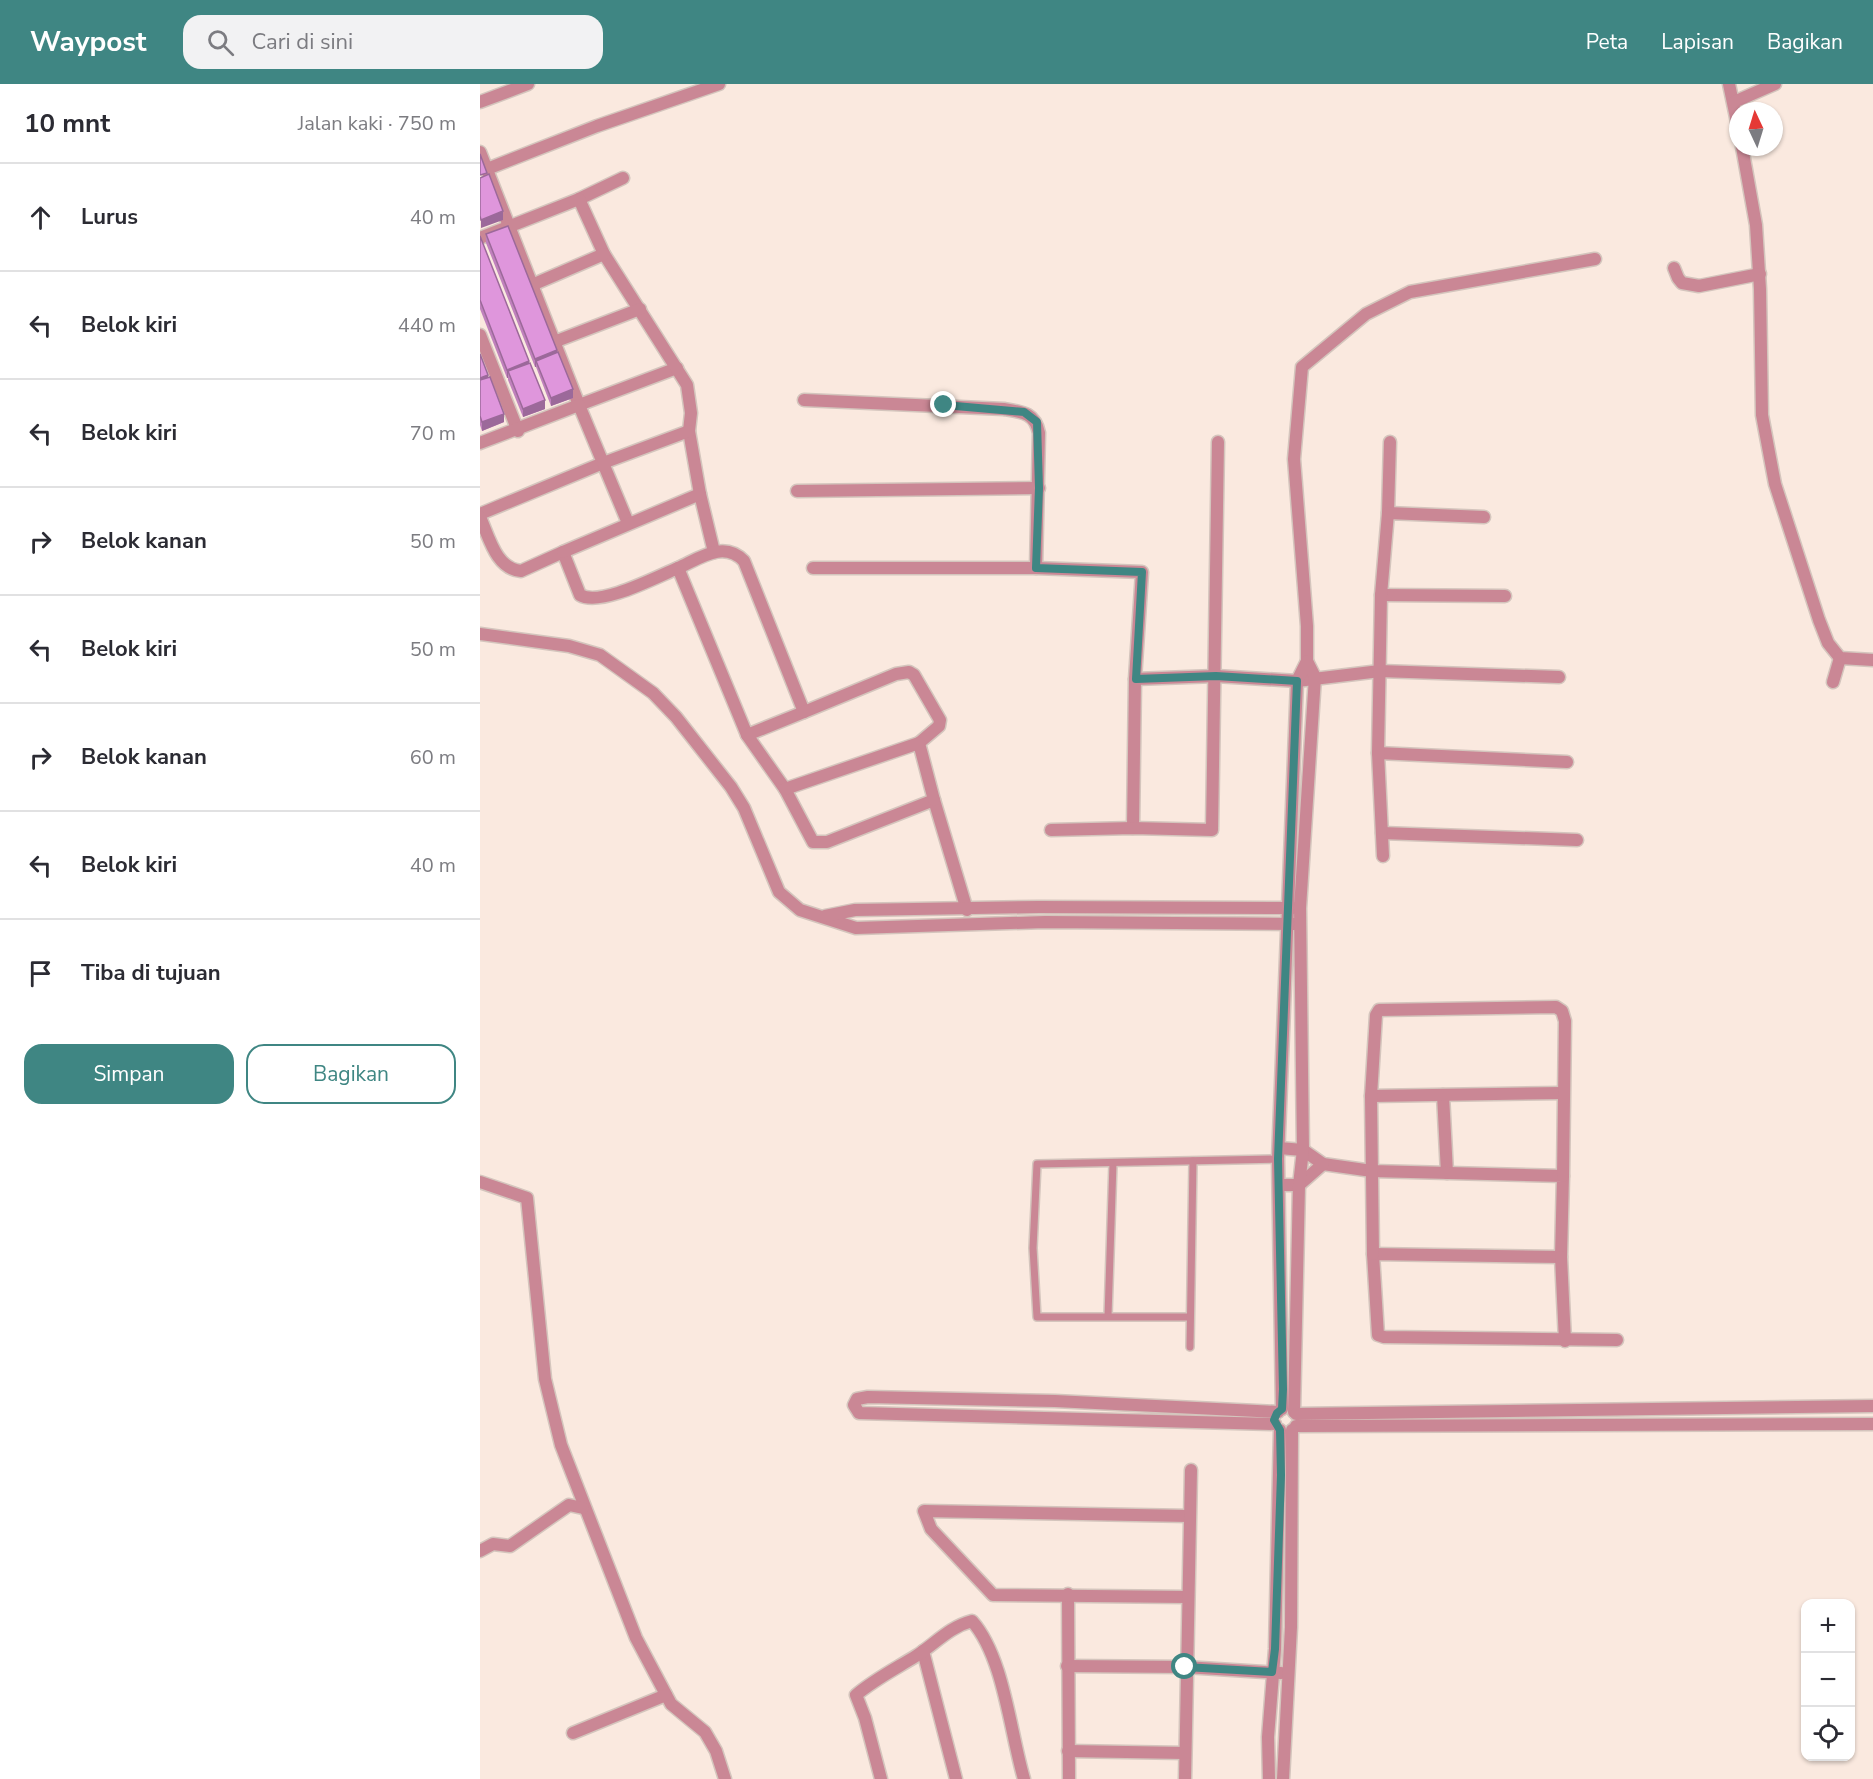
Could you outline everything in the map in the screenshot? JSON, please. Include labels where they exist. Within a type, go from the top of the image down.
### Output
[{"type":"street","points":[[480,102],[528,84]]},
{"type":"street","points":[[487,169],[597,126],[719,84]]},
{"type":"street","points":[[1729,84],[1734,102],[1775,84]]},
{"type":"street","points":[[480,152],[628,523]]},
{"type":"street","points":[[1744,156],[1756,225],[1760,274],[1762,415],[1775,484],[1828,643],[1840,658],[1873,660]]},
{"type":"street","points":[[480,238],[579,200],[623,178]]},
{"type":"street","points":[[579,200],[604,254],[687,385],[691,413],[688,431],[714,552]]},
{"type":"street","points":[[532,285],[604,254]]},
{"type":"street","points":[[1269,1779],[1272,1672],[1299,1185],[1303,1150],[1300,908],[1315,677],[1307,661],[1307,626],[1294,459],[1302,367],[1366,314],[1410,292],[1595,259]]},
{"type":"street","points":[[1674,268],[1678,278],[1690,286],[1760,274]]},
{"type":"street","points":[[554,342],[640,309]]},
{"type":"street","points":[[480,335],[518,431]]},
{"type":"street","points":[[480,443],[518,431],[677,368]]},
{"type":"street","points":[[804,400],[944,405],[1024,412],[1037,422],[1039,433],[1036,568]]},
{"type":"street","points":[[688,431],[603,463],[480,516],[499,558],[514,571],[521,571],[628,523],[700,494]]},
{"type":"street","points":[[1051,830],[1133,828],[1212,830],[1218,442]]},
{"type":"street","points":[[1383,856],[1378,753],[1381,595],[1388,513],[1390,442]]},
{"type":"street","points":[[797,491],[1039,488]]},
{"type":"street","points":[[1388,513],[1484,518]]},
{"type":"street","points":[[564,552],[580,595],[590,599],[606,596],[714,552],[727,550],[736,552],[744,561],[804,712]]},
{"type":"street","points":[[678,568],[747,735],[785,789],[813,842],[827,842],[934,800]]},
{"type":"street","points":[[813,568],[1036,568],[1142,572],[1136,679],[1133,828]]},
{"type":"street","points":[[1381,595],[1505,596]]},
{"type":"street","points":[[480,634],[569,646],[600,655],[653,693],[698,743],[731,787],[744,808],[779,891],[800,910],[856,928],[1046,922],[1301,924]]},
{"type":"street","points":[[1833,682],[1840,658]]},
{"type":"street","points":[[1283,1779],[1288,1674],[1287,1420],[1278,1154],[1297,681],[1307,661]]},
{"type":"street","points":[[1136,679],[1216,676],[1297,681],[1315,677],[1380,671],[1559,677]]},
{"type":"street","points":[[747,735],[896,674],[909,672],[914,675],[940,720],[939,726],[919,743],[785,789]]},
{"type":"street","points":[[919,743],[967,910]]},
{"type":"street","points":[[1378,753],[1567,762]]},
{"type":"street","points":[[1382,833],[1577,840]]},
{"type":"street","points":[[824,916],[855,910],[967,910],[1039,907],[1300,908]]},
{"type":"street","points":[[1565,1341],[1561,1257],[1565,1021],[1562,1011],[1556,1007],[1386,1008],[1379,1010],[1376,1015],[1371,1096],[1373,1254],[1381,1336],[1565,1341],[1617,1340]]},
{"type":"street","points":[[1371,1096],[1562,1093]]},
{"type":"street","points":[[1443,1095],[1447,1173]]},
{"type":"street","points":[[1278,1154],[1303,1150],[1323,1164],[1372,1171],[1563,1176]]},
{"type":"street","points":[[1279,1185],[1299,1185],[1323,1164]]},
{"type":"street","points":[[480,1182],[523,1196],[529,1201],[548,1401],[584,1508],[636,1638],[671,1704],[705,1732],[716,1751],[725,1779]]},
{"type":"street","points":[[1373,1254],[1561,1257]]},
{"type":"street","points":[[1873,1406],[1287,1420],[1055,1401],[868,1397],[857,1399],[854,1405],[859,1413],[1287,1420],[1873,1424]]},
{"type":"street","points":[[1185,1779],[1185,1667],[1191,1470]]},
{"type":"street","points":[[480,1551],[493,1544],[510,1546],[569,1505],[584,1508]]},
{"type":"street","points":[[1187,1597],[993,1595],[931,1529],[924,1511],[1189,1516]]},
{"type":"street","points":[[1068,1594],[1069,1779]]},
{"type":"street","points":[[881,1779],[865,1718],[856,1695],[879,1676],[923,1651],[955,1626],[972,1621],[983,1634],[999,1679],[1024,1779]]},
{"type":"street","points":[[923,1651],[956,1779]]},
{"type":"street","points":[[1067,1666],[1185,1667],[1288,1674]]},
{"type":"street","points":[[573,1733],[666,1695]]},
{"type":"street","points":[[1068,1751],[1185,1753]]},
{"type":"lane","points":[[1189,1317],[1037,1317],[1033,1248],[1037,1164],[1193,1161],[1278,1154]]},
{"type":"lane","points":[[1190,1347],[1193,1161]]},
{"type":"lane","points":[[1108,1316],[1113,1163]]},
{"type":"building","points":[[480,154],[487,173],[480,175]]},
{"type":"building","points":[[489,174],[503,211],[481,220],[480,178]]},
{"type":"building","points":[[508,226],[557,350],[535,359],[486,234]]},
{"type":"building","points":[[480,236],[529,361],[507,370],[480,300]]},
{"type":"building","points":[[558,352],[573,389],[551,398],[536,361]]},
{"type":"building","points":[[480,354],[488,375],[480,378]]},
{"type":"building","points":[[530,363],[545,400],[523,409],[508,371]]},
{"type":"building","points":[[490,377],[504,414],[482,422],[480,380]]},
{"type":"route","points":[[944,405],[1024,412],[1037,422],[1039,488],[1036,568],[1142,572],[1136,679],[1216,676],[1297,681],[1288,855],[1278,1159],[1283,1389],[1282,1409],[1274,1420],[1280,1430],[1281,1475],[1275,1649],[1272,1672],[1185,1667]]}]
